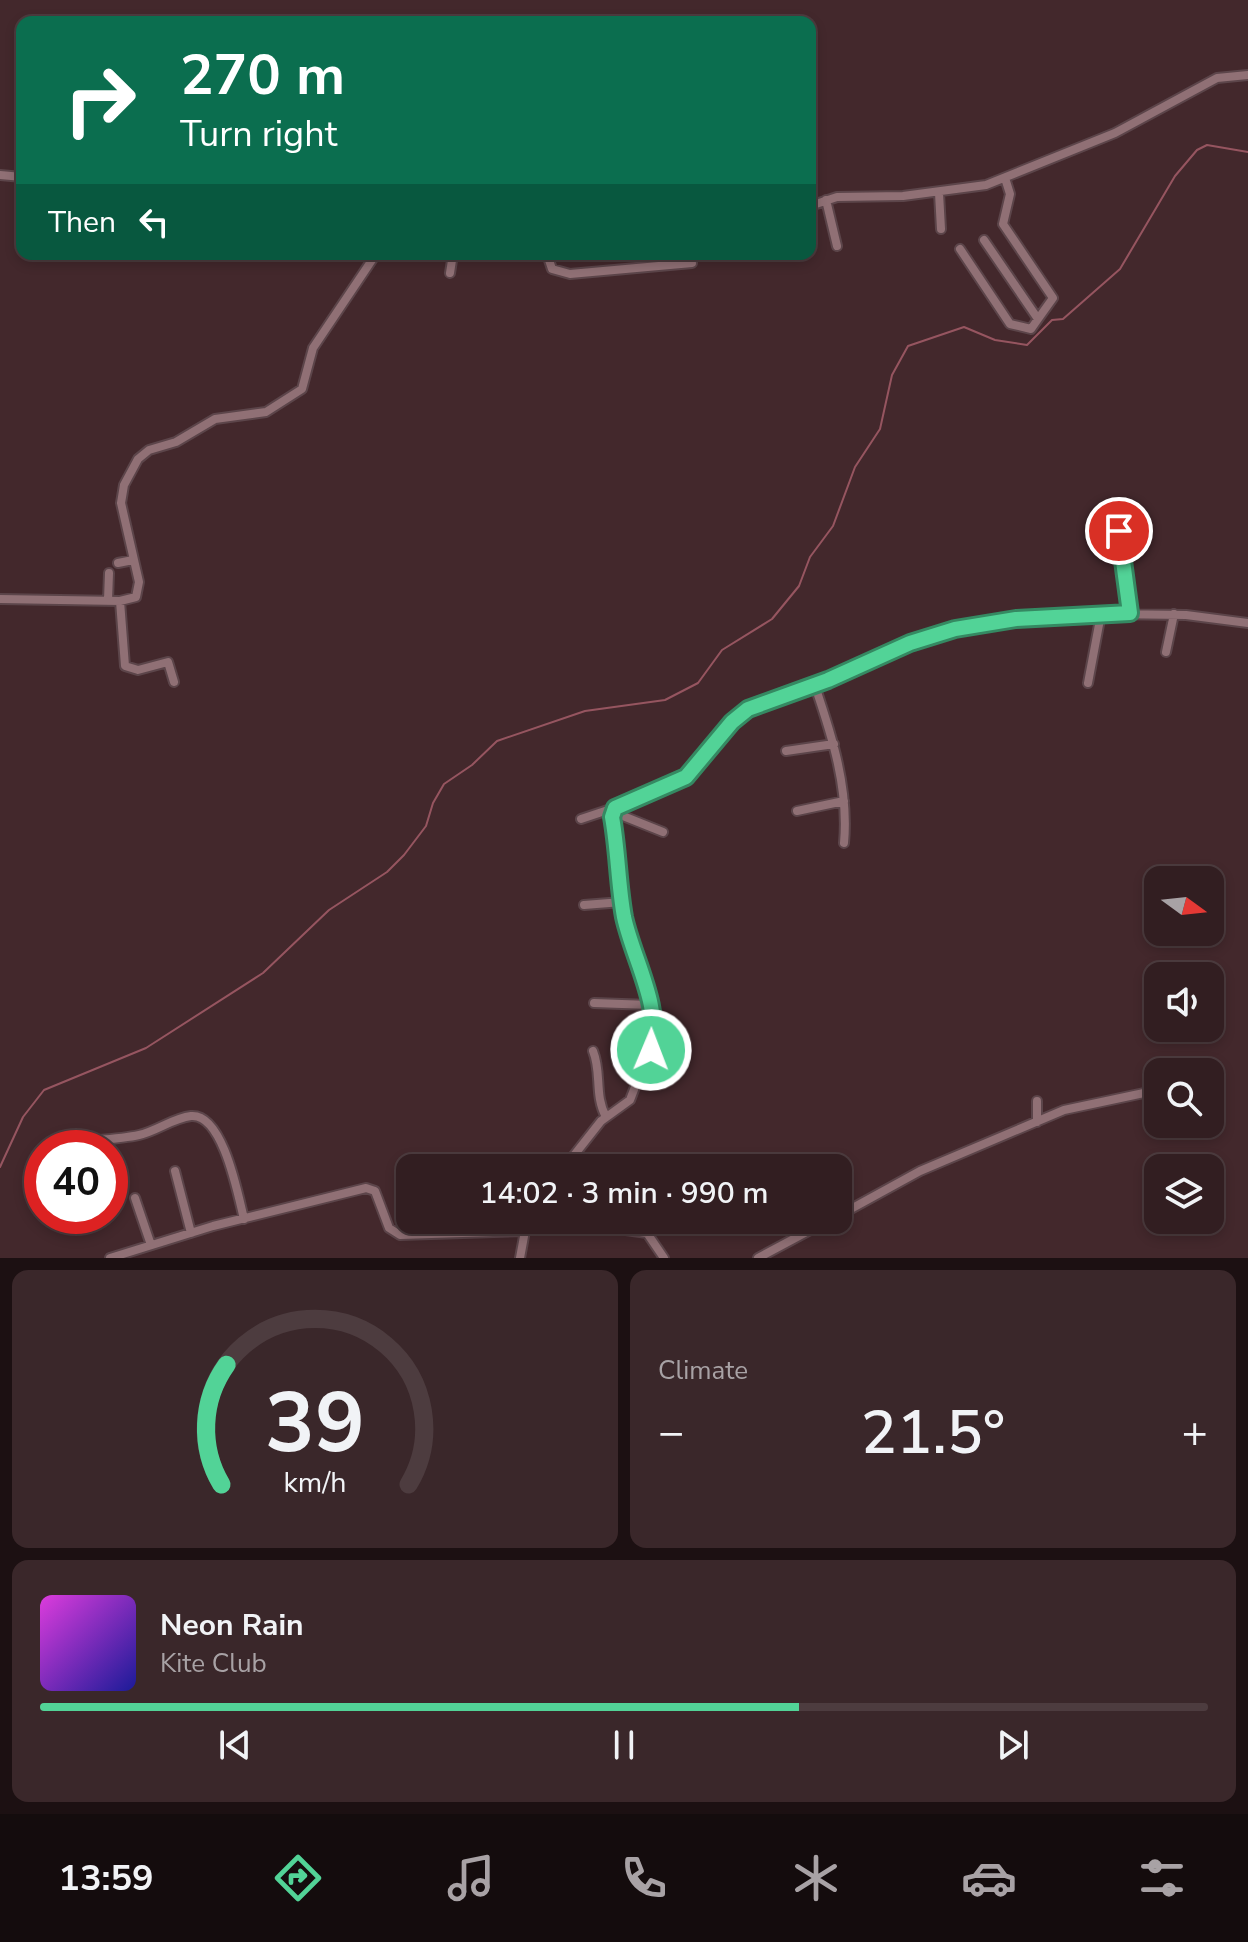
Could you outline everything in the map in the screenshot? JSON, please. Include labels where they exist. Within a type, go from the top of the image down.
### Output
[{"type":"street","points":[[816,204],[826,200],[974,188],[1115,133],[1217,78],[1248,75]]},
{"type":"street","points":[[960,249],[1010,324],[1031,329],[1053,298],[1003,224],[1010,194],[1005,178]]},
{"type":"street","points":[[939,193],[941,229]]},
{"type":"street","points":[[826,200],[837,246]]},
{"type":"street","points":[[984,240],[1038,319]]},
{"type":"street","points":[[0,599],[133,599],[139,592],[121,498],[138,459],[149,450],[176,442],[215,419],[266,412],[298,393],[306,384],[313,348],[372,260]]},
{"type":"street","points":[[450,273],[452,260]]},
{"type":"street","points":[[548,260],[550,267],[562,273],[692,263]]},
{"type":"street","points":[[1119,531],[1130,613]]},
{"type":"street","points":[[118,563],[133,560]]},
{"type":"street","points":[[108,600],[109,573]]},
{"type":"street","points":[[120,601],[125,666],[133,671],[168,662],[174,682]]},
{"type":"street","points":[[1088,683],[1101,614]]},
{"type":"street","points":[[581,819],[614,810],[686,777],[741,713],[779,696],[815,686],[934,634],[1036,617],[1101,614],[1174,614],[1248,623]]},
{"type":"street","points":[[1166,652],[1174,614]]},
{"type":"street","points":[[815,686],[834,744],[844,801],[844,843]]},
{"type":"street","points":[[786,751],[834,744]]},
{"type":"street","points":[[797,811],[844,801]]},
{"type":"street","points":[[614,810],[663,832]]},
{"type":"street","points":[[576,1154],[606,1117],[630,1100],[651,1050],[654,1034],[650,1005],[622,902],[614,810]]},
{"type":"street","points":[[584,905],[622,902]]},
{"type":"street","points":[[594,1003],[650,1005]]},
{"type":"street","points":[[593,1051],[598,1064],[598,1094],[606,1117]]},
{"type":"street","points":[[852,1208],[920,1171],[1074,1106],[1144,1093]]},
{"type":"street","points":[[1037,1101],[1037,1122]]},
{"type":"street","points":[[128,1136],[141,1135],[180,1119],[200,1117],[211,1124],[221,1142],[244,1219]]},
{"type":"street","points":[[175,1171],[191,1233]]},
{"type":"street","points":[[110,1258],[191,1233],[372,1188],[389,1228],[396,1232]]},
{"type":"street","points":[[135,1198],[151,1245]]},
{"type":"street","points":[[398,1234],[431,1234]]},
{"type":"street","points":[[520,1258],[524,1234]]},
{"type":"street","points":[[648,1234],[664,1258]]},
{"type":"street","points":[[758,1258],[803,1234]]},
{"type":"waterway","points":[[0,1167],[23,1117],[44,1090],[146,1048],[263,973],[329,910],[387,872],[426,826],[433,803],[444,784],[472,765],[497,741],[585,711],[665,700],[698,683],[722,650],[772,619],[799,586],[810,557],[833,526],[855,467],[880,429],[892,375],[908,346],[964,327],[995,340],[1027,345],[1052,320],[1063,319],[1120,269],[1175,176],[1197,150],[1207,145],[1248,152]]},
{"type":"route","points":[[651,1050],[654,1034],[651,1010],[622,902],[612,817],[615,808],[681,781],[732,722],[748,709],[815,686],[910,643],[955,629],[1016,619],[1130,613],[1119,531]]}]
